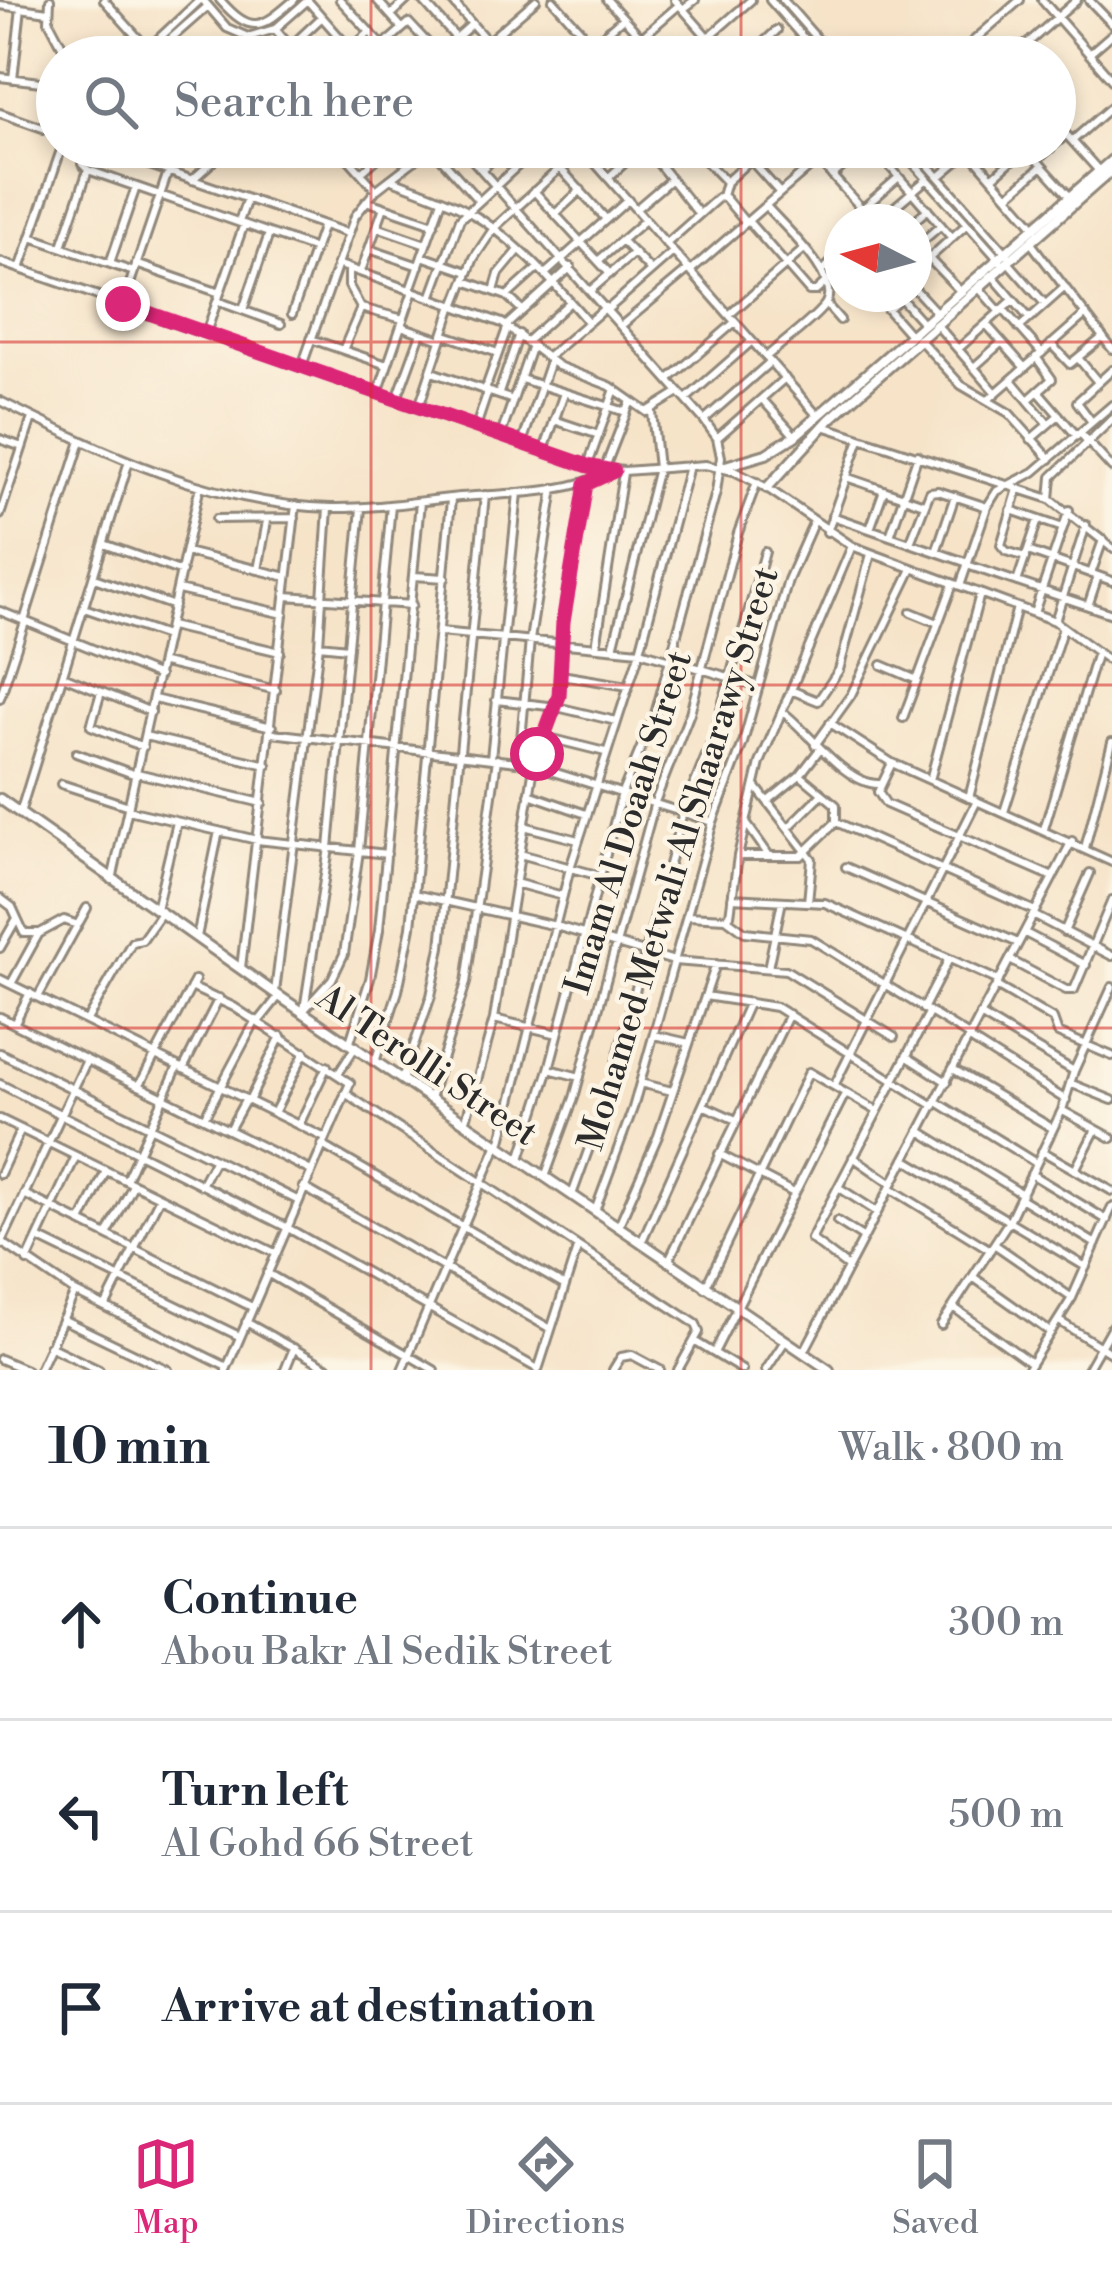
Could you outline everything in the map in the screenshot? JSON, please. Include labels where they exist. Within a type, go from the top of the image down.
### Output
[{"type":"street","points":[[50,0],[56,36]]},
{"type":"street","points":[[104,0],[136,36]]},
{"type":"street","points":[[220,0],[236,18],[254,25],[272,19],[294,0]]},
{"type":"street","points":[[251,36],[274,29],[308,0],[338,36]]},
{"type":"street","points":[[341,0],[376,36]]},
{"type":"street","points":[[377,0],[403,28]]},
{"type":"street","points":[[391,15],[407,0]]},
{"type":"street","points":[[422,0],[454,36]]},
{"type":"street","points":[[451,0],[483,36]]},
{"type":"street","points":[[495,36],[536,0]]},
{"type":"street","points":[[553,0],[586,36]]},
{"type":"street","points":[[607,0],[639,36]]},
{"type":"street","points":[[643,36],[679,5],[695,0]]},
{"type":"street","points":[[710,36],[751,0]]},
{"type":"street","points":[[770,0],[802,36]]},
{"type":"street","points":[[783,0],[815,36]]},
{"type":"street","points":[[979,36],[1020,0]]},
{"type":"street","points":[[1042,0],[1073,36]]},
{"type":"street","points":[[1036,36],[1077,0]]},
{"type":"street","points":[[1089,0],[1112,24]]},
{"type":"street","points":[[1097,8],[1103,0]]},
{"type":"street","points":[[167,36],[204,2],[227,28],[246,36]]},
{"type":"street","points":[[0,5],[49,12]]},
{"type":"street","points":[[679,5],[706,36]]},
{"type":"street","points":[[13,79],[21,8]]},
{"type":"street","points":[[302,36],[322,17]]},
{"type":"street","points":[[602,36],[623,18]]},
{"type":"street","points":[[394,36],[409,23],[420,36]]},
{"type":"street","points":[[458,36],[472,23]]},
{"type":"street","points":[[274,29],[280,36]]},
{"type":"street","points":[[771,36],[777,30]]},
{"type":"street","points":[[366,36],[370,32]]},
{"type":"street","points":[[1089,54],[1112,34]]},
{"type":"street","points":[[1076,39],[1112,80]]},
{"type":"street","points":[[0,77],[36,83]]},
{"type":"street","points":[[1076,133],[1112,106]]},
{"type":"street","points":[[0,113],[36,125]]},
{"type":"street","points":[[1076,146],[1099,171]]},
{"type":"street","points":[[1028,239],[1035,227],[1112,160]]},
{"type":"street","points":[[20,269],[55,168]]},
{"type":"street","points":[[157,168],[347,233]]},
{"type":"street","points":[[192,180],[205,168]]},
{"type":"street","points":[[357,168],[376,190]]},
{"type":"street","points":[[362,173],[367,168]]},
{"type":"street","points":[[302,366],[347,233],[366,201],[404,168]]},
{"type":"street","points":[[450,168],[478,200]]},
{"type":"street","points":[[484,168],[704,420],[717,438],[722,467],[655,714],[622,793],[549,1069],[520,1159]]},
{"type":"street","points":[[431,298],[454,230],[466,211],[516,168]]},
{"type":"street","points":[[418,407],[454,306],[494,228],[561,168]]},
{"type":"street","points":[[563,168],[607,220]]},
{"type":"street","points":[[599,168],[824,425],[1050,499],[1112,548]]},
{"type":"street","points":[[608,178],[620,168]]},
{"type":"street","points":[[662,168],[699,214]]},
{"type":"street","points":[[712,168],[725,182]]},
{"type":"street","points":[[666,244],[722,196],[725,182],[741,168]]},
{"type":"street","points":[[757,168],[780,193]]},
{"type":"street","points":[[622,325],[809,168]]},
{"type":"street","points":[[825,168],[857,204]]},
{"type":"street","points":[[832,176],[842,168]]},
{"type":"street","points":[[891,168],[923,204]]},
{"type":"street","points":[[917,168],[1005,259]]},
{"type":"street","points":[[931,168],[1045,305]]},
{"type":"street","points":[[939,177],[949,168]]},
{"type":"street","points":[[985,168],[1035,227]]},
{"type":"street","points":[[992,178],[1003,168]]},
{"type":"street","points":[[1008,196],[1035,168]]},
{"type":"street","points":[[1045,168],[1070,196]]},
{"type":"street","points":[[62,247],[88,170],[315,249]]},
{"type":"street","points":[[767,488],[923,323],[1112,170]]},
{"type":"street","points":[[123,304],[168,172]]},
{"type":"street","points":[[868,204],[899,176]]},
{"type":"street","points":[[390,179],[494,228],[588,322]]},
{"type":"street","points":[[636,209],[671,179]]},
{"type":"street","points":[[898,204],[927,179]]},
{"type":"street","points":[[110,264],[136,187]]},
{"type":"street","points":[[555,214],[580,190]]},
{"type":"street","points":[[534,191],[610,274]]},
{"type":"street","points":[[722,196],[809,291],[824,284]]},
{"type":"street","points":[[206,333],[247,199]]},
{"type":"street","points":[[378,393],[442,200]]},
{"type":"street","points":[[507,296],[563,258],[628,200]]},
{"type":"street","points":[[366,201],[434,224]]},
{"type":"street","points":[[766,206],[824,274]]},
{"type":"street","points":[[360,272],[384,207]]},
{"type":"street","points":[[932,214],[952,238]]},
{"type":"street","points":[[598,261],[645,220]]},
{"type":"street","points":[[932,232],[941,224]]},
{"type":"street","points":[[932,256],[967,224]]},
{"type":"street","points":[[292,314],[323,225]]},
{"type":"street","points":[[377,227],[427,244]]},
{"type":"street","points":[[243,310],[269,233]]},
{"type":"street","points":[[31,237],[219,297],[281,324]]},
{"type":"street","points":[[1028,239],[1112,349]]},
{"type":"street","points":[[622,241],[651,272]]},
{"type":"street","points":[[369,249],[419,266]]},
{"type":"street","points":[[494,291],[499,274],[519,250]]},
{"type":"street","points":[[669,380],[803,250]]},
{"type":"street","points":[[522,442],[549,358],[673,252]]},
{"type":"street","points":[[591,290],[634,254]]},
{"type":"street","points":[[422,256],[507,296],[522,310]]},
{"type":"street","points":[[0,262],[588,466],[614,471],[722,467],[766,454],[936,324],[1005,259]]},
{"type":"street","points":[[932,262],[960,291]]},
{"type":"street","points":[[337,265],[507,326],[549,358],[652,412],[658,468],[614,649]]},
{"type":"street","points":[[476,427],[507,326],[571,267]]},
{"type":"street","points":[[350,269],[349,286],[361,308],[421,333],[498,353]]},
{"type":"street","points":[[992,275],[1030,319]]},
{"type":"street","points":[[978,287],[1019,328],[1052,376],[1028,400]]},
{"type":"street","points":[[1019,328],[1065,287]]},
{"type":"street","points":[[958,349],[1013,300]]},
{"type":"street","points":[[501,436],[530,343],[570,302]]},
{"type":"street","points":[[704,420],[824,303]]},
{"type":"street","points":[[343,350],[361,308]]},
{"type":"street","points":[[932,308],[936,312]]},
{"type":"street","points":[[835,312],[840,320]]},
{"type":"street","points":[[891,312],[961,385],[993,396]]},
{"type":"street","points":[[914,312],[923,323]]},
{"type":"street","points":[[993,396],[1086,314]]},
{"type":"street","points":[[936,324],[1050,459]]},
{"type":"street","points":[[986,324],[1024,368]]},
{"type":"street","points":[[397,399],[421,333]]},
{"type":"street","points":[[499,395],[519,334]]},
{"type":"street","points":[[1051,344],[1067,363],[1103,337]]},
{"type":"street","points":[[311,339],[388,365]]},
{"type":"street","points":[[652,412],[752,341]]},
{"type":"street","points":[[974,367],[1002,342]]},
{"type":"street","points":[[1078,358],[1099,382]]},
{"type":"street","points":[[1092,422],[1077,402],[1112,370]]},
{"type":"street","points":[[430,372],[513,400]]},
{"type":"street","points":[[717,438],[785,378]]},
{"type":"street","points":[[520,379],[626,412]]},
{"type":"street","points":[[1011,380],[1048,424]]},
{"type":"street","points":[[588,466],[615,389]]},
{"type":"street","points":[[1038,392],[1112,468]]},
{"type":"street","points":[[544,450],[564,393]]},
{"type":"street","points":[[762,399],[795,436]]},
{"type":"street","points":[[0,400],[166,478],[296,505],[361,508],[484,496],[586,484],[614,471]]},
{"type":"street","points":[[596,647],[614,471],[631,401]]},
{"type":"street","points":[[903,718],[987,508],[1005,485],[1025,478],[1112,405]]},
{"type":"street","points":[[1031,439],[1059,415]]},
{"type":"street","points":[[816,416],[824,425]]},
{"type":"street","points":[[0,515],[32,418]]},
{"type":"street","points":[[1050,499],[1052,477],[1112,419]]},
{"type":"street","points":[[554,420],[598,435]]},
{"type":"street","points":[[1105,426],[1112,435]]},
{"type":"street","points":[[827,532],[860,437]]},
{"type":"street","points":[[0,439],[22,448]]},
{"type":"street","points":[[0,698],[81,440]]},
{"type":"street","points":[[890,536],[918,454]]},
{"type":"street","points":[[20,813],[129,461]]},
{"type":"street","points":[[402,1370],[499,1144],[578,840],[640,651],[688,466]]},
{"type":"street","points":[[722,467],[767,488],[852,546],[1055,621],[1112,663]]},
{"type":"street","points":[[846,477],[924,504]]},
{"type":"street","name":"Imam Al Doaah Street","points":[[545,1177],[580,1077],[655,802],[683,734],[743,514],[757,482]]},
{"type":"street","points":[[466,1120],[494,1019],[534,765],[557,707],[561,644],[586,484]]},
{"type":"street","points":[[112,880],[200,486]]},
{"type":"street","points":[[519,762],[530,640],[554,488]]},
{"type":"street","points":[[1018,489],[1001,544],[1006,551],[1052,560],[1112,581]]},
{"type":"street","points":[[870,529],[884,490]]},
{"type":"street","points":[[910,543],[934,490],[987,508]]},
{"type":"street","points":[[431,1095],[458,1013],[477,908],[518,492]]},
{"type":"street","points":[[403,1077],[437,972],[484,496]]},
{"type":"street","points":[[936,552],[955,496]]},
{"type":"street","points":[[376,1059],[404,970],[451,498]]},
{"type":"street","points":[[338,1074],[353,1044],[375,954],[420,502]]},
{"type":"street","points":[[241,968],[296,505]]},
{"type":"street","points":[[304,1010],[342,963],[359,851],[391,505]]},
{"type":"street","points":[[204,1118],[277,994],[320,645],[328,508]]},
{"type":"street","points":[[304,1010],[329,848],[361,508]]},
{"type":"street","points":[[1011,510],[1063,528]]},
{"type":"street","points":[[1034,613],[1069,510]]},
{"type":"street","points":[[832,516],[1112,614]]},
{"type":"street","points":[[216,519],[295,518]]},
{"type":"street","points":[[258,570],[267,520]]},
{"type":"street","points":[[1017,582],[1038,520]]},
{"type":"street","name":"Mohamed Metwali Al Shaarawy Street","points":[[596,1211],[640,1083],[712,823],[739,754],[794,560],[814,521]]},
{"type":"street","points":[[1055,621],[1086,525]]},
{"type":"street","points":[[1088,606],[1102,540]]},
{"type":"street","points":[[104,544],[182,572]]},
{"type":"street","points":[[687,916],[730,915],[738,856],[762,757],[852,546]]},
{"type":"street","points":[[186,552],[288,577]]},
{"type":"street","points":[[572,1195],[612,1081],[683,812],[712,741],[765,552]]},
{"type":"street","points":[[793,691],[818,701],[836,675],[871,554]]},
{"type":"street","points":[[768,801],[800,775],[818,747],[850,694],[911,569]]},
{"type":"street","points":[[415,576],[445,578]]},
{"type":"street","points":[[94,578],[174,605]]},
{"type":"street","points":[[178,590],[284,614]]},
{"type":"street","points":[[930,780],[980,594]]},
{"type":"street","points":[[286,596],[412,605]]},
{"type":"street","points":[[834,1086],[959,836],[973,799],[1017,607]]},
{"type":"street","points":[[84,608],[168,637]]},
{"type":"street","points":[[0,611],[159,676]]},
{"type":"street","points":[[911,612],[938,623]]},
{"type":"street","points":[[170,626],[280,652]]},
{"type":"street","points":[[1004,812],[1064,627]]},
{"type":"street","points":[[440,632],[640,651],[759,686]]},
{"type":"street","points":[[320,645],[348,648]]},
{"type":"street","points":[[1044,829],[1097,652]]},
{"type":"street","points":[[162,663],[276,690]]},
{"type":"street","points":[[882,664],[917,680]]},
{"type":"street","points":[[561,675],[628,686]]},
{"type":"street","points":[[63,676],[151,712]]},
{"type":"street","points":[[100,691],[91,726],[143,747]]},
{"type":"street","points":[[154,699],[272,730],[534,765],[712,823]]},
{"type":"street","points":[[496,700],[557,707],[616,721]]},
{"type":"street","points":[[784,713],[818,747],[872,786],[879,784]]},
{"type":"street","points":[[830,723],[892,763],[1112,862]]},
{"type":"street","points":[[146,736],[267,765]]},
{"type":"street","points":[[544,737],[605,752]]},
{"type":"street","points":[[1085,848],[1112,742]]},
{"type":"street","points":[[76,753],[136,774],[262,803]]},
{"type":"street","points":[[892,763],[879,784],[880,799],[886,804],[1053,877]]},
{"type":"street","points":[[738,856],[801,856],[836,822],[836,806],[800,775]]},
{"type":"street","points":[[61,784],[177,822],[257,840],[387,854]]},
{"type":"street","points":[[755,785],[808,852],[814,867],[808,902]]},
{"type":"street","points":[[529,794],[586,814]]},
{"type":"street","points":[[789,827],[822,794]]},
{"type":"street","name":"Al Terolli Street","points":[[0,799],[829,1370]]},
{"type":"street","points":[[87,1021],[132,942],[142,940],[158,911],[177,822]]},
{"type":"street","points":[[836,822],[1034,913],[1112,956]]},
{"type":"street","points":[[746,823],[769,856]]},
{"type":"street","points":[[524,826],[578,840]]},
{"type":"street","points":[[197,937],[219,831]]},
{"type":"street","points":[[804,1352],[1072,841]]},
{"type":"street","points":[[520,854],[600,876]]},
{"type":"street","points":[[846,867],[1018,943]]},
{"type":"street","points":[[1064,932],[1090,873]]},
{"type":"street","points":[[515,883],[563,896]]},
{"type":"street","points":[[414,894],[556,926],[674,961],[768,968],[799,976],[894,1036]]},
{"type":"street","points":[[0,898],[12,907],[24,933],[40,933],[64,920],[77,925]]},
{"type":"street","points":[[732,898],[833,906],[998,983],[1053,1019],[1058,1033],[1112,1056]]},
{"type":"street","points":[[1010,960],[1070,992],[1112,900]]},
{"type":"street","points":[[768,968],[782,901]]},
{"type":"street","points":[[14,1024],[87,908]]},
{"type":"street","points":[[726,918],[736,930],[811,939],[1066,1100]]},
{"type":"street","points":[[0,948],[17,919]]},
{"type":"street","points":[[11,984],[40,933]]},
{"type":"street","points":[[1024,933],[1086,965]]},
{"type":"street","points":[[848,1268],[811,1240],[949,958]]},
{"type":"street","points":[[618,1227],[658,1136],[716,964]]},
{"type":"street","points":[[0,979],[298,1125],[565,1286]]},
{"type":"street","points":[[87,1060],[1,1242],[75,1292],[226,1368],[350,1081],[193,983],[139,1086]]},
{"type":"street","points":[[941,1325],[1009,1221],[1112,990]]},
{"type":"street","points":[[705,996],[772,1005],[1036,1163]]},
{"type":"street","points":[[107,1235],[150,1127],[219,998]]},
{"type":"street","points":[[641,1243],[748,1002]]},
{"type":"street","points":[[1100,1013],[1112,1018]]},
{"type":"street","points":[[668,1262],[789,1015]]},
{"type":"street","points":[[980,1015],[1074,1071]]},
{"type":"street","points":[[0,1017],[310,1170]]},
{"type":"street","points":[[494,1019],[558,1034]]},
{"type":"street","points":[[653,1035],[689,1042]]},
{"type":"street","points":[[230,1130],[280,1036]]},
{"type":"street","points":[[274,1113],[305,1052]]},
{"type":"street","points":[[0,1053],[297,1200]]},
{"type":"street","points":[[905,1056],[947,1082]]},
{"type":"street","points":[[298,1125],[327,1066]]},
{"type":"street","points":[[549,1069],[580,1077]]},
{"type":"street","points":[[953,1069],[1052,1128]]},
{"type":"street","points":[[706,1288],[809,1072],[877,1111]]},
{"type":"street","points":[[640,1083],[673,1092]]},
{"type":"street","points":[[0,1084],[286,1227],[538,1370],[577,1249]]},
{"type":"street","points":[[1072,1084],[1112,1100]]},
{"type":"street","points":[[714,1354],[845,1092]]},
{"type":"street","points":[[345,1093],[696,1324],[699,1329],[678,1370]]},
{"type":"street","points":[[705,1106],[736,1120]]},
{"type":"street","points":[[1062,1110],[1112,1138]]},
{"type":"street","points":[[0,1119],[275,1253]]},
{"type":"street","points":[[0,1174],[21,1129]]},
{"type":"street","points":[[1076,1170],[1096,1130]]},
{"type":"street","points":[[920,1131],[1096,1244]]},
{"type":"street","points":[[1042,1151],[1112,1191]]},
{"type":"street","points":[[719,1154],[794,1193]]},
{"type":"street","points":[[27,1261],[76,1156]]},
{"type":"street","points":[[853,1157],[891,1186],[1072,1298]]},
{"type":"street","points":[[201,1185],[215,1160]]},
{"type":"street","points":[[905,1160],[1086,1267]]},
{"type":"street","points":[[81,1222],[106,1171]]},
{"type":"street","points":[[1031,1174],[1109,1218]]},
{"type":"street","points":[[303,1187],[551,1329]]},
{"type":"street","points":[[838,1187],[877,1212]]},
{"type":"street","points":[[25,1194],[252,1307]]},
{"type":"street","points":[[105,1307],[160,1197]]},
{"type":"street","points":[[953,1307],[1031,1367],[1072,1298],[1112,1208]]},
{"type":"street","points":[[837,1221],[864,1238]]},
{"type":"street","points":[[38,1238],[240,1336]]},
{"type":"street","points":[[266,1273],[434,1370]]},
{"type":"street","points":[[973,1277],[1050,1332]]},
{"type":"street","points":[[39,1370],[75,1292]]},
{"type":"street","points":[[62,1319],[167,1370]]},
{"type":"street","points":[[1058,1320],[1112,1354]]},
{"type":"street","points":[[246,1322],[332,1370]]},
{"type":"street","points":[[1087,1370],[1112,1326]]},
{"type":"street","points":[[694,1341],[742,1370]]},
{"type":"street","points":[[766,1370],[785,1341]]},
{"type":"street","points":[[49,1346],[99,1370]]},
{"type":"street","points":[[285,1370],[294,1348]]},
{"type":"street","points":[[614,1370],[621,1357],[632,1354],[660,1370]]},
{"type":"street","points":[[0,1359],[26,1370]]},
{"type":"route","points":[[123,304],[588,466],[614,471],[586,484],[563,622],[559,696],[537,754]]}]
